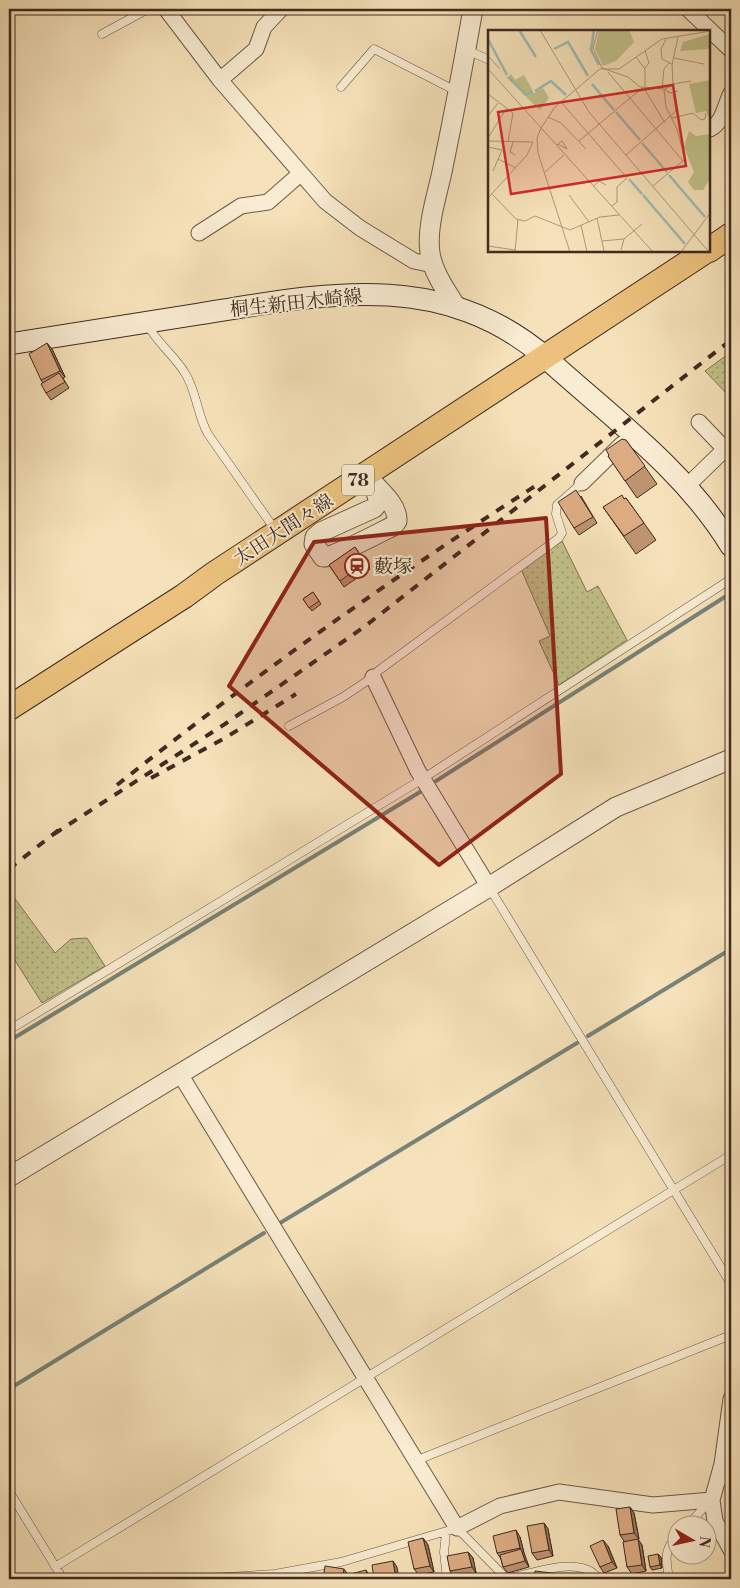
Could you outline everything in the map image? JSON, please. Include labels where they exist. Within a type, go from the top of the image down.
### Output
[{"type":"main road","name":"太田大間々線","points":[[710,249],[731,235]]},
{"type":"main road","name":"太田大間々線","points":[[9,708],[184,596],[277,532],[370,480],[545,356],[705,252]]},
{"type":"main road","name":"桐生新田木崎線","points":[[9,344],[292,299],[350,293],[399,295],[458,308],[489,320],[526,342],[545,356],[632,433],[687,486],[709,512],[731,546]]},
{"type":"street","points":[[166,9],[220,80],[325,201],[345,217],[414,261],[433,264]]},
{"type":"street","points":[[220,80],[256,49],[264,27],[281,9]]},
{"type":"street","points":[[458,308],[433,264],[430,248],[433,218],[467,50],[473,9]]},
{"type":"street","points":[[688,9],[731,50]]},
{"type":"street","points":[[710,129],[716,126],[720,120],[731,93]]},
{"type":"street","points":[[200,233],[241,206],[268,202],[300,174]]},
{"type":"street","points":[[687,486],[721,453],[723,447],[699,422]]},
{"type":"street","points":[[582,483],[632,433]]},
{"type":"street","points":[[370,480],[384,494],[396,513],[395,524],[359,541],[334,556],[324,558],[314,544],[315,538],[322,532],[374,508],[379,502],[370,480]]},
{"type":"street","points":[[373,677],[418,771],[489,887]]},
{"type":"street","points":[[9,1177],[489,887],[616,807],[731,759]]},
{"type":"street","points":[[180,1074],[414,1461],[451,1531],[500,1506],[559,1492],[653,1505],[712,1500]]},
{"type":"street","points":[[731,1399],[725,1480],[712,1500],[715,1520],[731,1550]]},
{"type":"lane","points":[[102,34],[148,9]]},
{"type":"lane","points":[[341,87],[374,49],[458,92]]},
{"type":"lane","points":[[467,50],[488,60]]},
{"type":"lane","points":[[146,322],[154,336],[186,373],[192,386],[203,426],[277,532]]},
{"type":"lane","points":[[289,726],[343,697],[373,677],[378,671],[559,538],[562,532],[556,514],[556,505],[582,483]]},
{"type":"lane","points":[[9,1030],[424,778],[731,579]]},
{"type":"lane","points":[[489,887],[675,1189],[731,1284]]},
{"type":"lane","points":[[55,1567],[731,1155]]},
{"type":"lane","points":[[414,1461],[731,1335]]},
{"type":"lane","points":[[9,1491],[63,1579]]},
{"type":"lane","points":[[697,1516],[712,1500]]},
{"type":"lane","points":[[194,1579],[275,1574],[311,1568],[341,1562],[395,1545],[451,1531]]},
{"type":"lane","points":[[447,1579],[444,1552],[451,1531]]},
{"type":"lane","points":[[451,1531],[506,1578],[564,1567],[577,1567],[593,1573],[600,1579]]},
{"type":"lane","points":[[642,1579],[668,1578],[666,1551],[668,1546]]},
{"type":"highlighted area","points":[[546,518],[561,774],[439,865],[229,686],[314,542]]},
{"type":"green space","points":[[731,352],[731,398],[705,371]]},
{"type":"green space","points":[[562,541],[587,592],[598,586],[627,640],[559,685],[539,641],[550,636],[521,569]]},
{"type":"green space","points":[[13,896],[55,953],[71,939],[87,938],[105,966],[42,1003],[9,951],[9,898]]},
{"type":"building","points":[[47,343],[60,371],[41,380],[29,354]]},
{"type":"building","points":[[59,373],[65,382],[46,393],[41,384]]},
{"type":"building","points":[[622,439],[626,440],[645,466],[625,481],[606,450]]},
{"type":"building","points":[[576,490],[593,517],[574,528],[558,502]]},
{"type":"building","points":[[622,495],[644,523],[624,536],[603,507]]},
{"type":"building","points":[[355,547],[365,563],[340,581],[329,565]]},
{"type":"building","points":[[313,592],[319,601],[309,608],[303,599]]},
{"type":"building","points":[[630,1507],[634,1533],[620,1535],[616,1509]]},
{"type":"building","points":[[544,1523],[549,1550],[532,1553],[527,1526]]},
{"type":"building","points":[[516,1530],[520,1548],[497,1553],[493,1536]]},
{"type":"building","points":[[423,1538],[430,1566],[414,1569],[408,1542]]},
{"type":"building","points":[[638,1539],[642,1565],[627,1567],[623,1542]]},
{"type":"building","points":[[603,1540],[612,1562],[600,1567],[590,1546]]},
{"type":"building","points":[[521,1549],[525,1561],[503,1567],[500,1555]]},
{"type":"building","points":[[468,1552],[472,1567],[450,1571],[447,1556]]},
{"type":"building","points":[[658,1554],[660,1565],[650,1567],[648,1556]]},
{"type":"building","points":[[393,1561],[396,1579],[374,1579],[372,1565]]},
{"type":"building","points":[[325,1566],[344,1569],[342,1579],[323,1579]]},
{"type":"building","points":[[366,1570],[368,1579],[348,1579],[347,1575]]},
{"type":"building","points":[[535,1571],[560,1574],[559,1579],[534,1579]]},
{"type":"building","points":[[655,1573],[656,1579],[636,1579],[636,1575]]},
{"type":"building","points":[[276,1574],[294,1575],[294,1579],[276,1579]]},
{"type":"building","points":[[572,1577],[590,1577],[590,1579],[572,1579]]},
{"type":"waterway","points":[[436,781],[731,593]]},
{"type":"waterway","points":[[9,1041],[420,792]]},
{"type":"waterway","points":[[588,1036],[731,949]]},
{"type":"waterway","points":[[280,1223],[577,1043]]},
{"type":"waterway","points":[[9,1389],[264,1233]]},
{"type":"railway","points":[[54,834],[225,724],[364,627],[731,340]]},
{"type":"railway","points":[[117,785],[220,705],[325,628],[431,554],[540,483]]},
{"type":"railway","points":[[151,778],[225,738],[296,694]]},
{"type":"railway","points":[[9,869],[60,829]]},
{"type":"place","name":"藪塚","points":[[357,566]]}]
